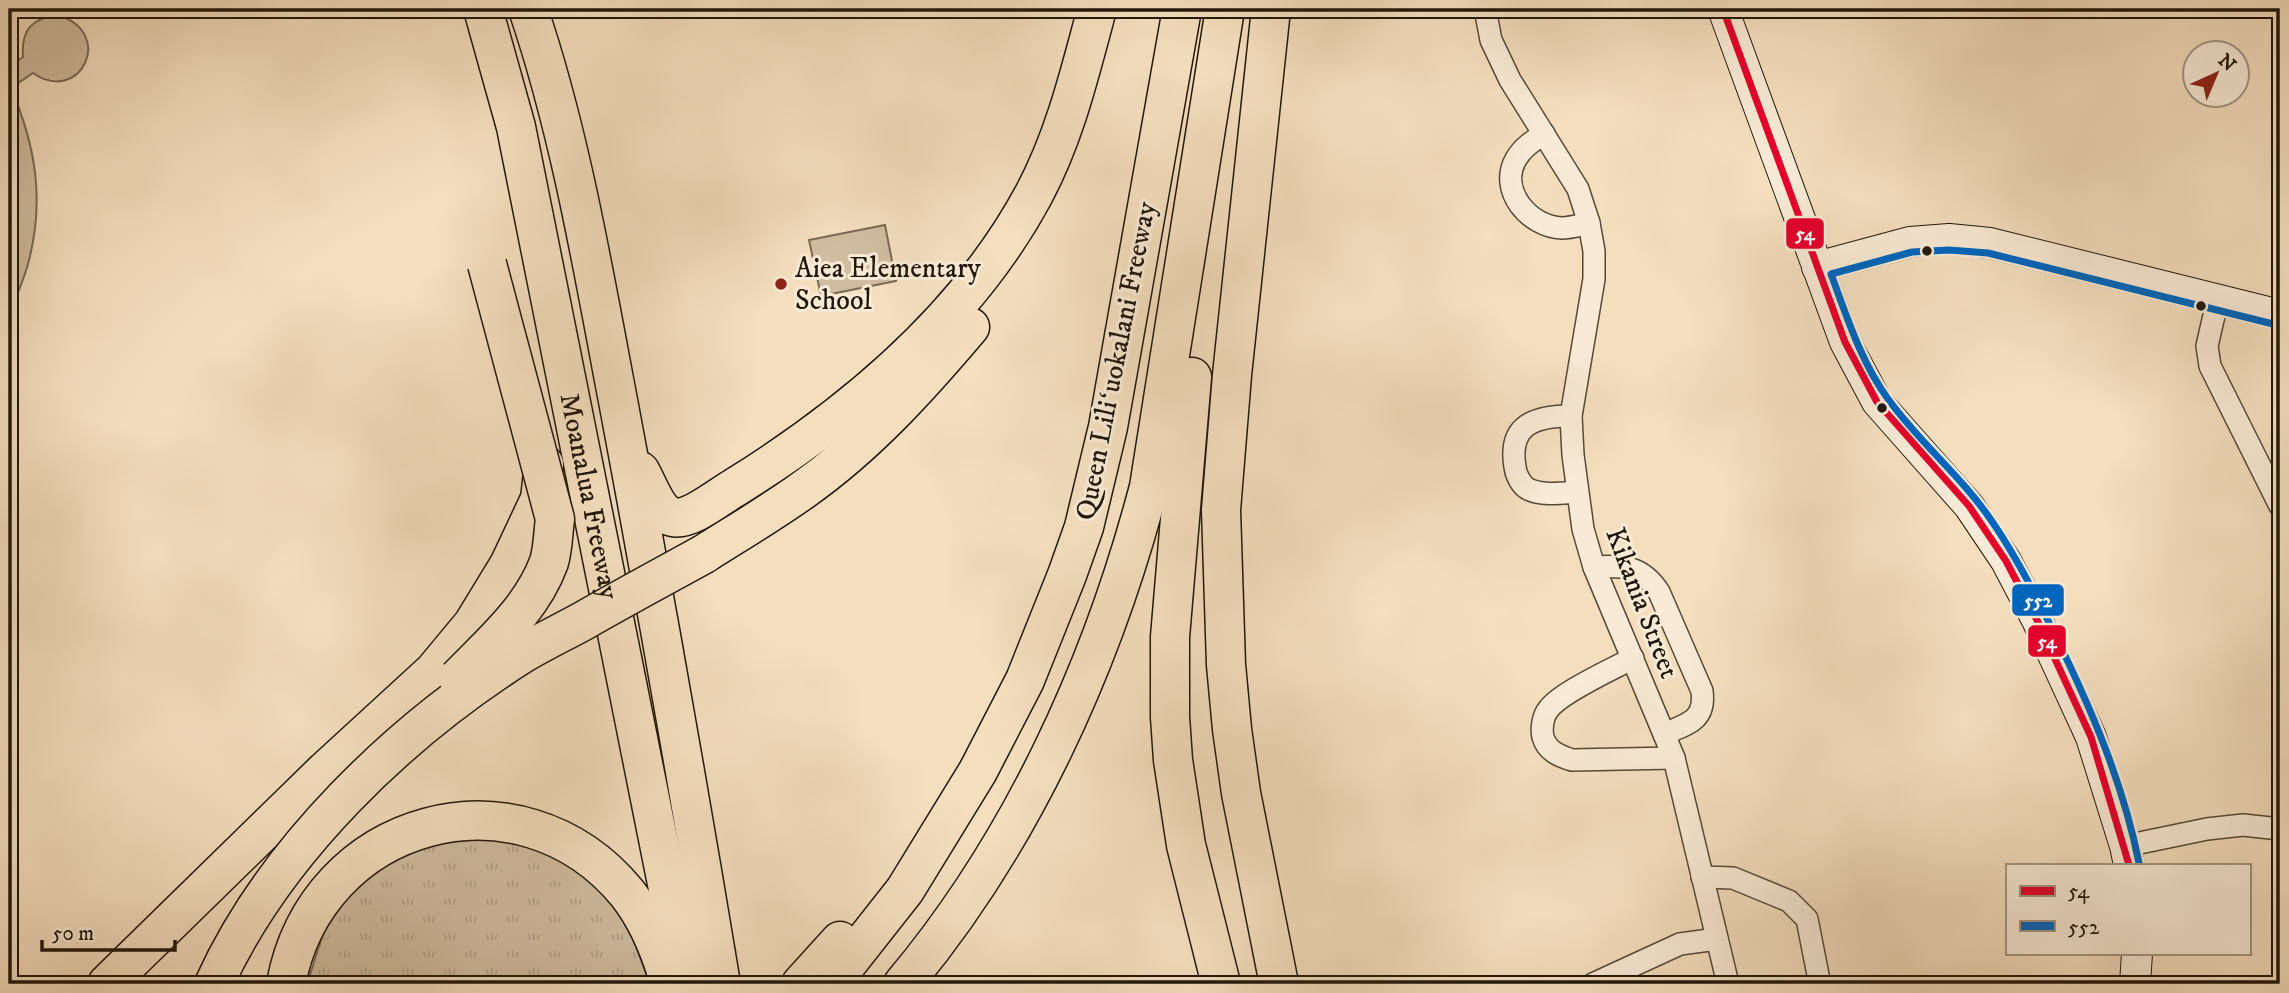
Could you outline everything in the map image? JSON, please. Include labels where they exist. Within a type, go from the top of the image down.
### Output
[{"type":"highway","name":"Moanalua Freeway","points":[[482,9],[516,127],[687,984]]},
{"type":"highway","points":[[528,9],[562,127],[594,275]]},
{"type":"highway","points":[[556,9],[577,124],[594,275]]},
{"type":"highway","points":[[626,445],[665,513],[678,518],[688,515],[741,484],[804,440],[899,365],[946,318],[1007,238],[1034,194],[1068,114],[1097,9]]},
{"type":"highway","points":[[347,793],[431,718],[523,654],[704,554],[804,489],[871,435],[931,373],[984,310],[1021,255],[1068,163],[1098,76],[1113,9]]},
{"type":"highway","name":"Queen Liliʻuokalani Freeway","points":[[831,984],[905,890],[978,771],[1019,692],[1049,625],[1084,527],[1108,427],[1182,9]]},
{"type":"highway","points":[[1221,984],[1193,876],[1178,803],[1172,749],[1169,677],[1188,407],[1208,264],[1226,9]]},
{"type":"highway","name":"Queen Liliʻuokalani Freeway","points":[[903,984],[927,956],[971,891],[1001,844],[1048,758],[1087,675],[1132,554],[1149,487],[1226,9]]},
{"type":"highway","points":[[1271,9],[1232,375],[1221,510],[1231,729],[1279,984]]},
{"type":"highway","points":[[214,984],[231,947],[282,873],[347,793],[504,631],[531,598],[550,561],[555,519],[487,264]]},
{"type":"highway","name":"Moanalua Freeway","points":[[594,275],[687,782],[721,984]]},
{"type":"highway","points":[[107,984],[325,771],[434,671],[473,624],[509,565],[540,499],[551,402],[545,277]]},
{"type":"highway","points":[[802,984],[978,771]]},
{"type":"highway","points":[[687,782],[735,984]]},
{"type":"highway","points":[[286,984],[296,945],[305,925],[317,905],[346,871],[373,851],[403,835],[425,828],[469,821],[514,825],[536,831],[557,839],[596,862],[628,894],[641,912],[654,936],[669,984]]},
{"type":"street","name":"Kikania Street","points":[[1485,9],[1491,40],[1510,80],[1578,190],[1589,223],[1594,251],[1594,279],[1571,416],[1583,529],[1594,567],[1674,758],[1728,984]]},
{"type":"street","points":[[1723,9],[1845,342],[1877,402],[1969,506],[2006,561],[2037,620],[2091,737],[2127,856],[2207,829],[2243,825],[2280,829]]},
{"type":"street","points":[[1544,134],[1526,146],[1515,161],[1510,177],[1513,196],[1524,211],[1540,223],[1562,228],[1589,223]]},
{"type":"street","points":[[1817,267],[1910,242],[1949,239],[1990,243],[2280,315]]},
{"type":"street","points":[[2218,298],[2207,346],[2210,366],[2280,506]]},
{"type":"street","points":[[1571,416],[1552,416],[1526,426],[1515,436],[1512,449],[1516,474],[1526,488],[1540,493],[1577,492]]},
{"type":"street","points":[[1594,567],[1618,566],[1638,571],[1650,578],[1659,592],[1702,691],[1704,705],[1698,718],[1664,734]]},
{"type":"street","points":[[1633,658],[1561,698],[1548,710],[1543,723],[1543,736],[1548,747],[1560,756],[1572,760],[1674,758]]},
{"type":"street","points":[[1702,877],[1733,878],[1789,901],[1807,919],[1818,984]]},
{"type":"street","points":[[1593,984],[1681,943],[1717,939]]},
{"type":"street","points":[[2135,984],[2137,954]]},
{"type":"green space","points":[[57,15],[75,24],[85,36],[88,50],[85,63],[77,74],[65,80],[50,81],[33,73],[11,88],[27,132],[37,196],[28,264],[9,316],[9,66],[23,57],[24,40],[29,27],[40,19]]},
{"type":"green space","points":[[885,225],[896,281],[821,296],[809,240]]},
{"type":"green space","points":[[512,836],[584,872],[626,920],[650,984],[307,984],[324,931],[347,897],[368,877],[415,845]]},
{"type":"transit line","name":"54","points":[[1723,9],[1845,342],[1877,402],[1969,506],[2006,561],[2037,620],[2091,737],[2129,864]]},
{"type":"transit line","name":"552","points":[[2139,863],[2124,804],[2104,746],[2081,690],[2033,591],[2009,548],[1979,504],[1900,415],[1878,385],[1855,339],[1831,274],[1912,252],[1949,250],[1988,253],[2277,325]]},
{"type":"place","name":"Aiea Elementary School","points":[[781,284]]}]
